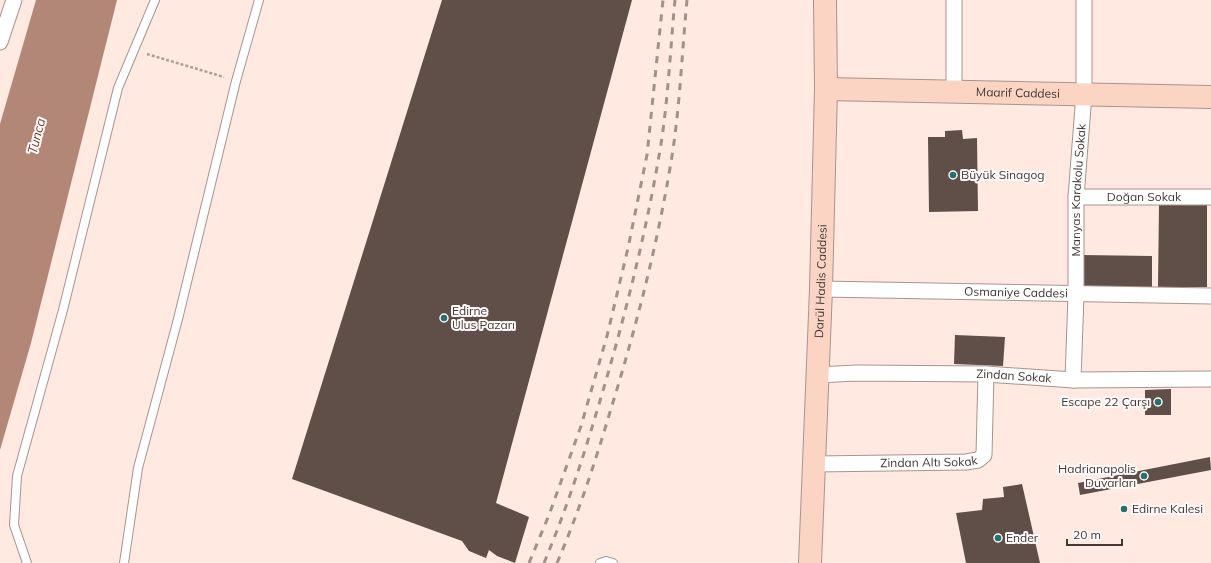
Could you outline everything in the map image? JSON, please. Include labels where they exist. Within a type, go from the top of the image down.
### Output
[{"type":"main road","name":"Darül Hadis Caddesi","points":[[810,563],[821,290],[826,89],[825,0]]},
{"type":"main road","name":"Maarif Caddesi","points":[[826,89],[1211,97]]},
{"type":"street","points":[[0,42],[14,0]]},
{"type":"street","points":[[954,0],[954,91]]},
{"type":"street","name":"Manyas Karakolu Sokak","points":[[1073,380],[1076,295],[1076,196],[1084,94],[1084,0]]},
{"type":"street","name":"Doğan Sokak","points":[[1076,196],[1211,197]]},
{"type":"street","name":"Osmaniye Caddesi","points":[[821,290],[1211,296]]},
{"type":"street","name":"Zindan Sokak","points":[[817,375],[857,373],[986,374],[1073,380],[1211,378]]},
{"type":"street","name":"Zindan Altı Sokak","points":[[815,464],[966,462],[978,460],[984,455],[986,374]]},
{"type":"lane","points":[[27,563],[14,525],[17,476],[63,310],[118,88],[155,0]]},
{"type":"lane","points":[[124,563],[138,468],[178,319],[236,81],[259,0]]},
{"type":"lane","points":[[600,563],[606,560],[613,563]]},
{"type":"path","points":[[135,50],[236,81]]},
{"type":"water","name":"Tunca","points":[[36,0],[117,0],[31,343],[0,450],[0,124]]},
{"type":"building","name":"Edirne Ulus Pazarı","points":[[442,0],[632,0],[496,503],[529,517],[515,563],[497,556],[489,550],[486,558],[469,551],[462,541],[292,479]]},
{"type":"building","name":"Büyük Sinagog","points":[[962,130],[963,139],[977,138],[978,211],[929,212],[928,137],[945,137],[945,131]]},
{"type":"building","points":[[1159,204],[1207,204],[1207,287],[1158,287]]},
{"type":"building","points":[[1082,255],[1152,256],[1152,288],[1082,288]]},
{"type":"building","points":[[955,335],[1005,337],[1003,366],[954,364]]},
{"type":"building","name":"Escape 22 Çarşı","points":[[1171,389],[1171,415],[1145,415],[1145,390]]},
{"type":"building","name":"Hadrianapolis Duvarları","points":[[1210,457],[1211,470],[1080,495],[1078,483]]},
{"type":"building","name":"Ender","points":[[1022,484],[1040,563],[966,563],[956,513],[982,510],[983,499],[1004,497],[1003,487]]},
{"type":"railway","points":[[529,563],[549,515],[581,426],[607,336],[628,248],[647,155],[663,0]]},
{"type":"railway","points":[[544,563],[568,501],[589,437],[619,335],[641,246],[662,137],[667,98],[675,0]]},
{"type":"railway","points":[[557,563],[565,545],[592,469],[629,349],[646,285],[660,221],[675,137],[687,0]]},
{"type":"place","name":"Büyük Sinagog","points":[[953,175]]},
{"type":"place","name":"Edirne Ulus Pazarı","points":[[444,318]]},
{"type":"place","name":"Escape 22 Çarşı","points":[[1158,402]]},
{"type":"place","name":"Hadrianapolis Duvarları","points":[[1144,476]]},
{"type":"place","name":"Edirne Kalesi","points":[[1124,509]]},
{"type":"place","name":"Ender","points":[[998,538]]}]
